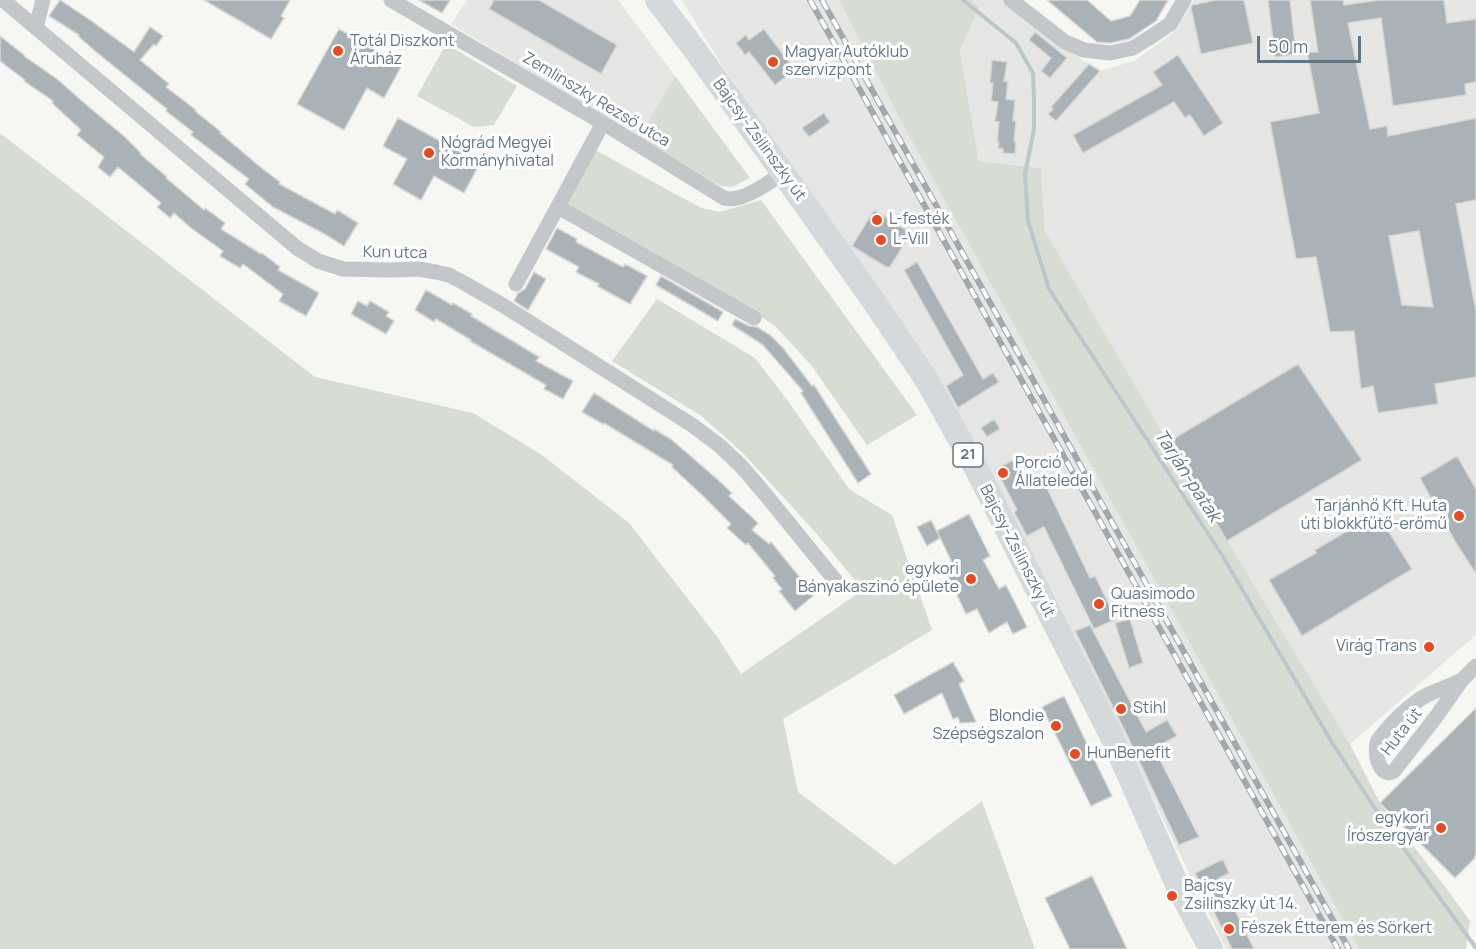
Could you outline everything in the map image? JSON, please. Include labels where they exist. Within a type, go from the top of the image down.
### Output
[{"type":"main road","name":"Bajcsy-Zsilinszky út","points":[[657,0],[877,306],[926,380],[978,472],[1112,737],[1178,887],[1212,949]]},
{"type":"street","name":"Kun utca","points":[[3,0],[309,256],[343,269],[418,269],[449,275],[504,306],[692,425],[720,446],[741,466],[840,585]]},
{"type":"street","points":[[36,27],[42,0]]},
{"type":"street","name":"Zemlinszky Rezső utca","points":[[391,0],[603,123],[724,198],[736,200],[782,173]]},
{"type":"street","points":[[1011,0],[1065,42],[1084,50],[1110,53],[1133,48],[1170,24],[1184,0]]},
{"type":"street","points":[[516,284],[603,123]]},
{"type":"street","points":[[558,207],[754,318]]},
{"type":"street","name":"Huta út","points":[[1461,680],[1418,701],[1384,733],[1376,747],[1377,756],[1386,773],[1390,774],[1394,771],[1436,717],[1461,680],[1476,666]]},
{"type":"shaded area","points":[[467,0],[618,0],[675,76],[638,138],[451,24]]},
{"type":"shaded area","points":[[682,0],[839,0],[907,132],[1359,949],[1226,949],[1120,731],[1069,633]]},
{"type":"shaded area","points":[[839,0],[971,0],[979,7],[960,51],[979,161],[1041,168],[1045,231],[1168,442],[1350,744],[1380,803],[1470,921],[1466,949],[1359,949],[907,132]]},
{"type":"shaded area","points":[[971,0],[1005,0],[1063,47],[1100,71],[1134,61],[1172,34],[1194,0],[1476,0],[1476,635],[1350,744],[1150,412],[1045,231],[1041,168],[979,161],[960,51],[979,7]]},
{"type":"shaded area","points":[[446,44],[517,86],[494,125],[474,127],[417,96]]},
{"type":"shaded area","points":[[675,76],[750,178],[732,187],[720,186],[638,138]]},
{"type":"shaded area","points":[[0,133],[315,377],[473,413],[542,455],[629,523],[718,638],[741,674],[863,590],[816,533],[742,452],[700,415],[612,361],[657,299],[755,358],[849,489],[892,515],[932,630],[783,719],[798,792],[895,865],[982,801],[1035,949],[0,949]]},
{"type":"shaded area","points":[[595,150],[701,208],[720,212],[761,200],[917,415],[867,445],[811,365],[776,327],[753,311],[564,206]]},
{"type":"building","points":[[60,0],[134,52],[150,27],[163,36],[156,46],[154,44],[140,60],[169,84],[166,87],[280,182],[279,184],[335,214],[337,210],[358,223],[344,246],[273,207],[245,184],[249,179],[191,135],[193,132],[166,111],[167,109],[95,51],[79,35],[49,16]]},
{"type":"building","points":[[204,0],[290,0],[281,16],[284,18],[271,39]]},
{"type":"building","points":[[419,0],[450,0],[442,13]]},
{"type":"building","points":[[494,0],[539,0],[617,45],[601,74],[489,9]]},
{"type":"building","points":[[1047,0],[1087,0],[1111,21],[1130,16],[1140,0],[1168,0],[1156,21],[1129,39],[1110,43],[1097,42]]},
{"type":"building","points":[[1216,0],[1244,0],[1253,43],[1201,54],[1191,8],[1192,5]]},
{"type":"building","points":[[1268,0],[1290,0],[1296,54],[1275,57]]},
{"type":"building","points":[[1310,0],[1343,0],[1344,5],[1379,0],[1444,0],[1447,23],[1476,19],[1476,82],[1465,84],[1466,95],[1393,106],[1381,18],[1348,23],[1370,129],[1387,126],[1388,136],[1476,118],[1476,200],[1456,204],[1476,311],[1476,377],[1435,384],[1438,404],[1378,413],[1373,386],[1361,389],[1354,331],[1330,332],[1316,257],[1296,259],[1270,122],[1319,113],[1307,52],[1318,52]],"holes":[[[1419,231],[1433,307],[1402,305],[1389,236]]]},
{"type":"building","points":[[339,29],[402,65],[384,98],[367,88],[344,130],[297,104]]},
{"type":"building","name":"Magyar Autóklub szervizpont","points":[[764,29],[795,70],[775,85],[749,52],[745,55],[736,43],[746,35],[749,40]]},
{"type":"building","points":[[1035,32],[1067,58],[1050,78],[1041,71],[1051,58],[1029,40]]},
{"type":"building","points":[[0,36],[57,79],[125,137],[140,154],[204,210],[205,208],[225,223],[221,229],[262,253],[280,267],[278,270],[319,293],[306,316],[279,301],[283,294],[243,264],[240,268],[220,256],[223,251],[174,213],[170,218],[157,207],[161,203],[118,167],[110,177],[98,167],[104,157],[77,135],[81,130],[52,103],[53,101],[0,61]]},
{"type":"building","points":[[1178,55],[1223,123],[1204,136],[1190,115],[1185,118],[1174,102],[1083,153],[1073,135],[1162,85],[1153,72]]},
{"type":"building","points":[[992,60],[1007,62],[1004,81],[1008,82],[1006,99],[1015,100],[1013,121],[1016,121],[1015,154],[1003,153],[1003,149],[998,148],[999,122],[995,121],[998,102],[991,101]]},
{"type":"building","points":[[1089,64],[1100,71],[1056,121],[1048,114],[1053,109],[1051,107]]},
{"type":"building","points":[[824,113],[830,122],[809,137],[802,128]]},
{"type":"building","name":"Nógrád Megyei Kormányhivatal","points":[[398,118],[480,163],[464,193],[434,176],[421,200],[393,184],[407,159],[383,146]]},
{"type":"building","name":"L-Vill","points":[[874,210],[911,233],[890,267],[886,267],[852,246]]},
{"type":"building","points":[[557,228],[577,239],[576,242],[623,267],[625,264],[647,276],[630,304],[576,272],[579,267],[546,249]]},
{"type":"building","points":[[917,262],[983,379],[993,373],[999,382],[958,408],[946,386],[963,375],[904,270]]},
{"type":"building","points":[[534,272],[546,279],[528,310],[514,301],[518,293],[525,289]]},
{"type":"building","points":[[661,276],[723,312],[718,321],[656,285]]},
{"type":"building","points":[[426,290],[472,314],[471,316],[539,357],[536,361],[573,381],[563,399],[544,389],[546,385],[436,319],[434,322],[415,310]]},
{"type":"building","points":[[358,301],[367,306],[370,301],[389,312],[386,316],[394,321],[386,334],[351,314]]},
{"type":"building","points":[[735,319],[757,327],[770,335],[783,348],[812,386],[814,385],[871,474],[858,483],[801,393],[803,391],[763,345],[732,325]]},
{"type":"building","points":[[1298,364],[1362,460],[1227,541],[1168,442]]},
{"type":"building","points":[[594,393],[672,440],[718,480],[732,493],[729,496],[758,523],[752,530],[769,544],[771,542],[813,596],[795,611],[779,591],[782,589],[773,578],[775,576],[748,543],[746,545],[727,528],[731,524],[672,467],[673,465],[582,412]]},
{"type":"building","points":[[994,419],[1000,429],[987,437],[981,428]]},
{"type":"building","name":"Tarjánhő Kft. Huta úti blokkfűtő-erőmű","points":[[1457,456],[1476,489],[1476,574],[1420,478]]},
{"type":"building","points":[[1013,460],[1022,477],[1027,474],[1034,489],[1045,484],[1090,578],[1095,576],[1116,619],[1094,629],[1044,527],[1027,536],[1014,512],[1017,510],[996,469]]},
{"type":"building","points":[[1377,513],[1412,569],[1302,636],[1269,580],[1316,553],[1315,550]]},
{"type":"building","name":"egykori Bányakaszinó épülete","points":[[969,514],[990,556],[983,560],[999,589],[1006,585],[1027,627],[1013,634],[1007,622],[989,633],[977,609],[966,614],[947,574],[955,569],[937,531]]},
{"type":"building","points":[[931,520],[940,538],[927,546],[917,527]]},
{"type":"building","points":[[1130,619],[1143,663],[1129,668],[1115,623]]},
{"type":"building","points":[[1090,625],[1146,732],[1167,720],[1177,736],[1154,748],[1199,837],[1179,845],[1075,631]]},
{"type":"building","points":[[953,662],[964,681],[959,684],[976,722],[960,723],[958,717],[953,719],[942,693],[904,714],[894,695]]},
{"type":"building","points":[[1064,696],[1112,796],[1091,806],[1042,707]]},
{"type":"building","name":"egykori Írószergyár","points":[[1476,708],[1476,853],[1474,859],[1455,878],[1380,803]]},
{"type":"building","points":[[1223,859],[1229,873],[1219,878],[1254,949],[1232,949],[1195,873]]},
{"type":"building","points":[[1092,876],[1127,949],[1070,949],[1045,898]]},
{"type":"waterway","name":"Tarján-patak","points":[[963,0],[1016,43],[1033,73],[1034,129],[1025,174],[1028,221],[1049,289],[1222,555],[1331,741],[1376,810],[1476,948]]},
{"type":"railway","points":[[810,0],[1338,949]]},
{"type":"railway","points":[[822,0],[1349,949]]},
{"type":"place","name":"Totál Diszkont Áruház","points":[[338,51]]},
{"type":"place","name":"Magyar Autóklub szervizpont","points":[[773,62]]},
{"type":"place","name":"Nógrád Megyei Kormányhivatal","points":[[429,153]]},
{"type":"place","name":"L-festék","points":[[877,220]]},
{"type":"place","name":"L-Vill","points":[[881,240]]},
{"type":"place","name":"Porció Állateledel","points":[[1003,473]]},
{"type":"place","name":"Tarjánhő Kft. Huta úti blokkfűtő-erőmű","points":[[1459,516]]},
{"type":"place","name":"egykori Bányakaszinó épülete","points":[[971,579]]},
{"type":"place","name":"Quasimodo Fitness","points":[[1099,604]]},
{"type":"place","name":"Virág Trans","points":[[1429,647]]},
{"type":"place","name":"Stihl","points":[[1121,709]]},
{"type":"place","name":"Blondie Szépségszalon","points":[[1056,726]]},
{"type":"place","name":"HunBenefit","points":[[1075,754]]},
{"type":"place","name":"egykori Írószergyár","points":[[1441,828]]},
{"type":"place","name":"Bajcsy Zsilinszky út 14.","points":[[1172,896]]},
{"type":"place","name":"Fészek Étterem és Sörkert","points":[[1229,929]]}]
